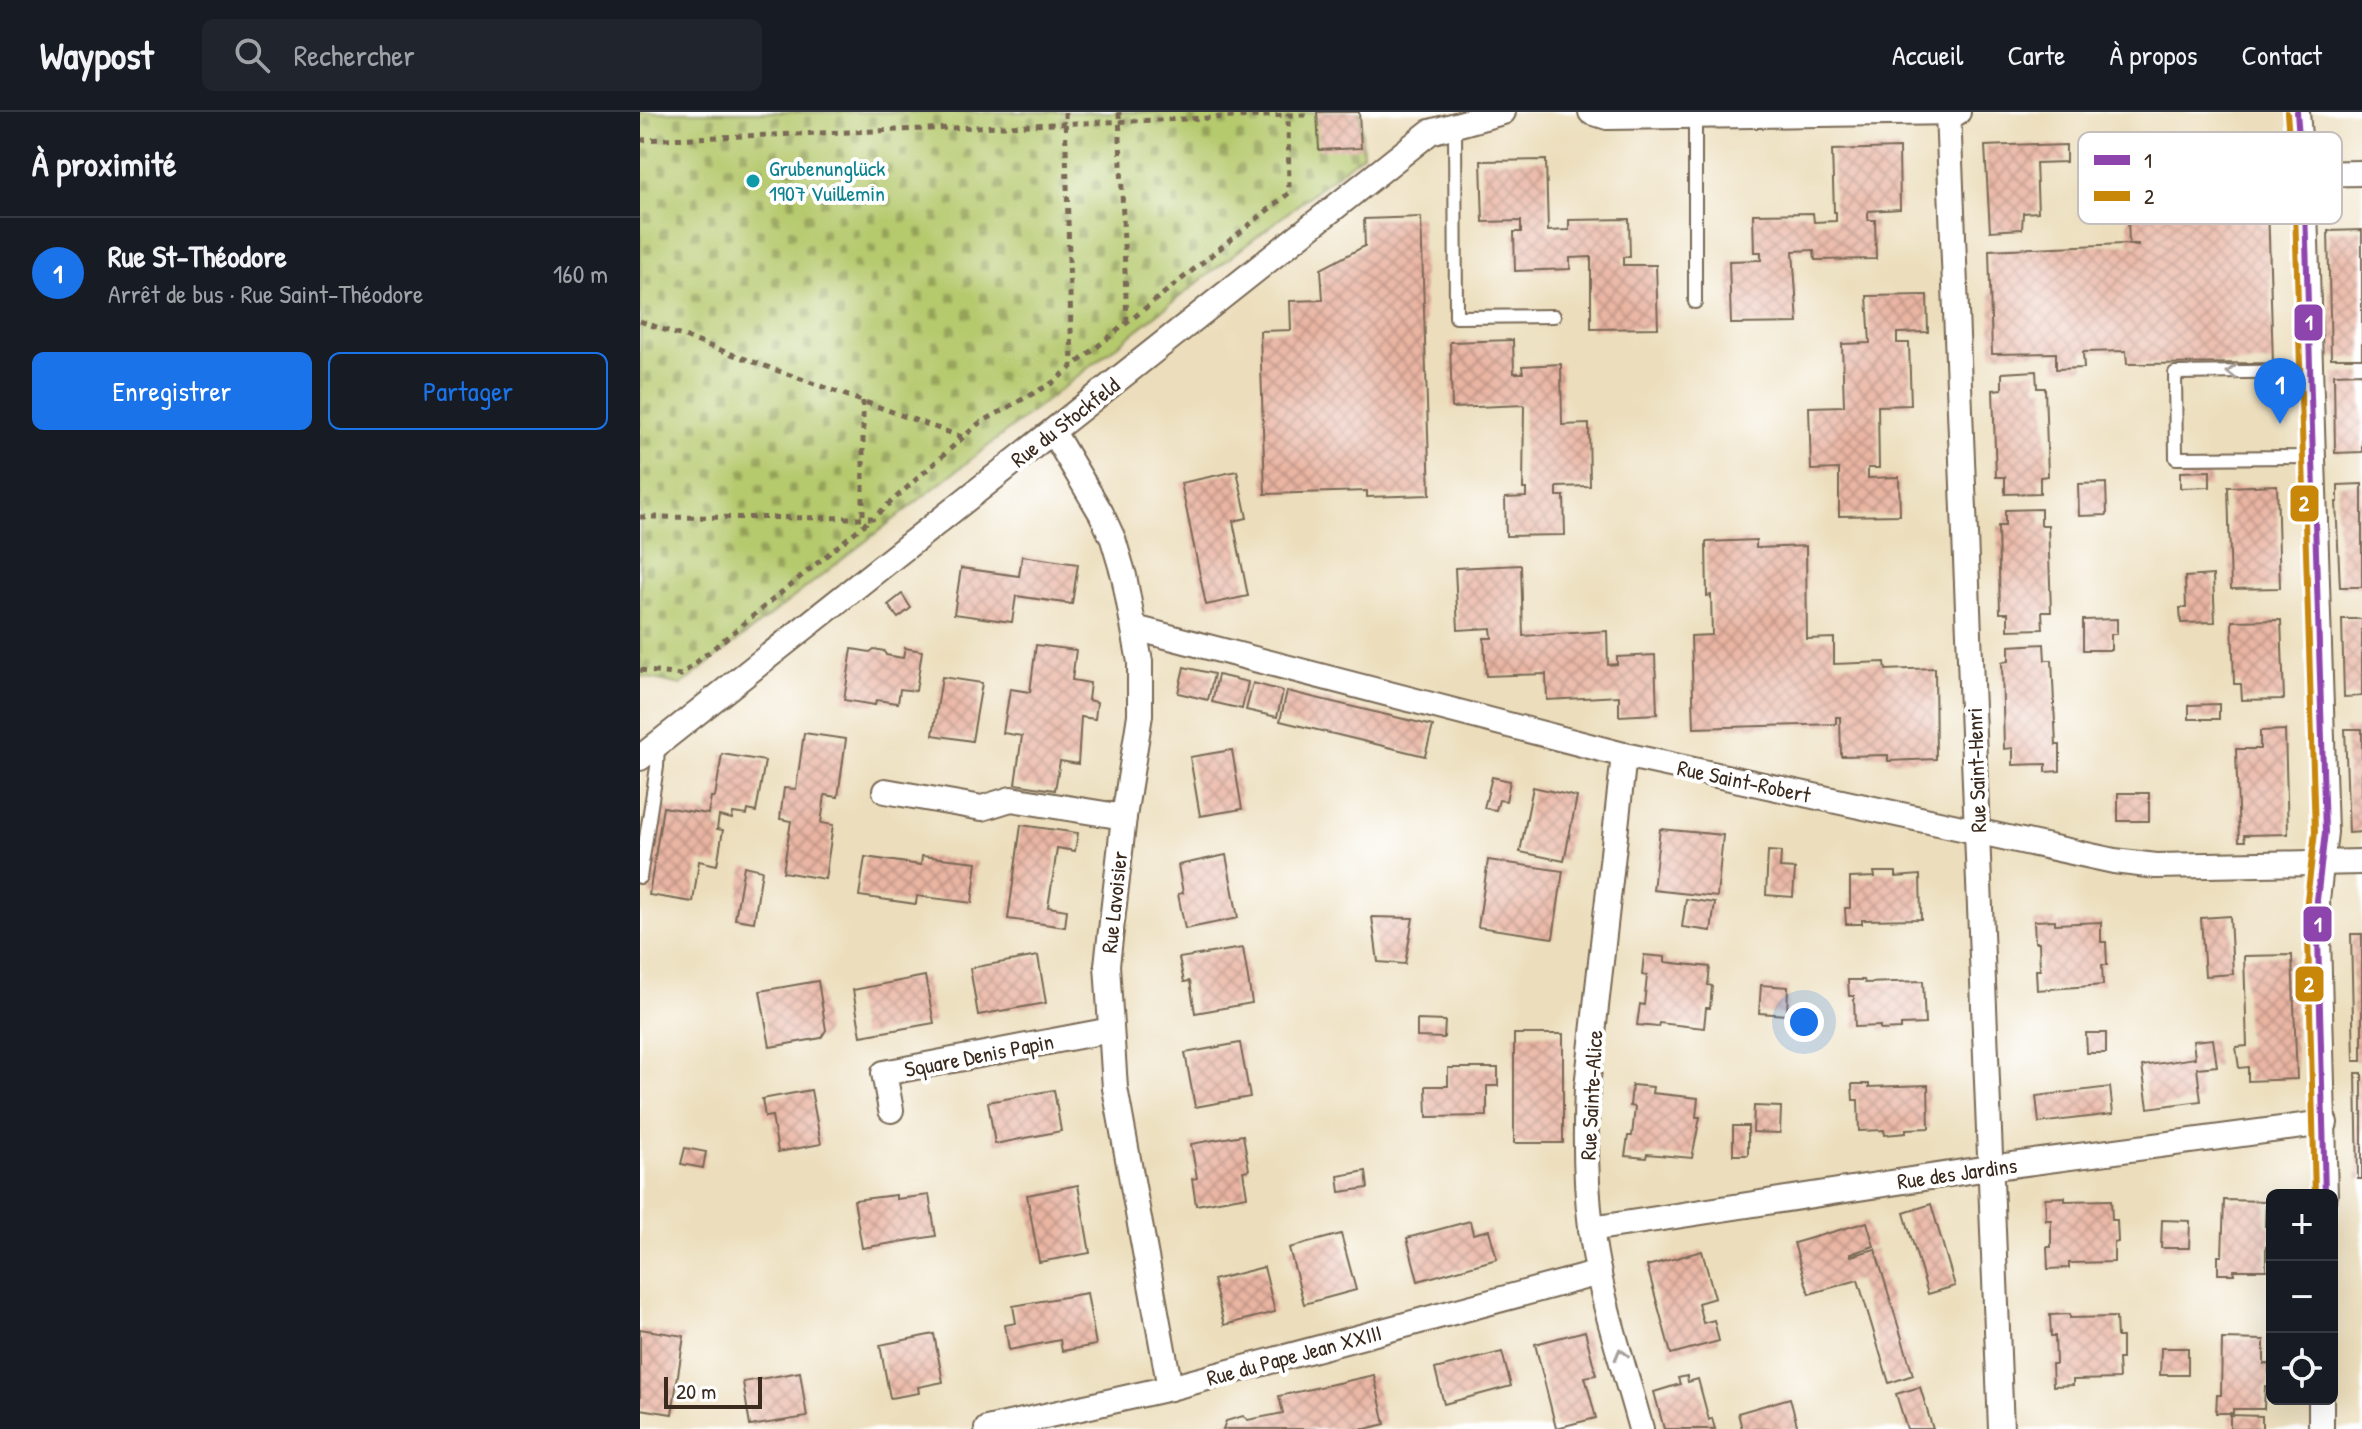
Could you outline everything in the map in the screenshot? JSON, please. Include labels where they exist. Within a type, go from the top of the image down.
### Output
[{"type":"street","name":"Rue du Stockfeld","points":[[649,751],[1430,132],[1503,112]]},
{"type":"street","points":[[1591,112],[1607,117],[1958,112]]},
{"type":"street","name":"Rue Saint-Henri","points":[[1948,112],[2001,1429]]},
{"type":"street","points":[[2297,112],[2299,132]]},
{"type":"street","points":[[2342,173],[2362,173]]},
{"type":"street","points":[[2305,224],[2325,832],[2317,900],[2325,1189]]},
{"type":"street","name":"Rue Lavoisier","points":[[1053,432],[1113,539],[1135,628],[1140,662],[1140,715],[1109,938],[1111,1030],[1115,1088],[1170,1388]]},
{"type":"street","name":"Rue Saint-Robert","points":[[1135,628],[1624,755],[2114,861],[2156,866],[2362,862]]},
{"type":"street","name":"Rue Sainte-Alice","points":[[1624,755],[1587,1087],[1585,1135],[1591,1229],[1599,1273],[1641,1429]]},
{"type":"street","points":[[885,791],[982,808],[1011,799],[1124,817]]},
{"type":"street","name":"Square Denis Papin","points":[[891,1110],[884,1073],[1111,1030]]},
{"type":"street","name":"Rue des Jardins","points":[[1591,1229],[1989,1168],[2325,1123]]},
{"type":"street","name":"Rue du Pape Jean XXIII","points":[[987,1429],[1170,1388],[1599,1273]]},
{"type":"street","points":[[2321,1405],[2321,1429]]},
{"type":"lane","points":[[1695,116],[1695,302]]},
{"type":"lane","points":[[1455,125],[1456,317],[1554,316]]},
{"type":"lane","points":[[2310,371],[2175,373],[2176,458],[2313,457]]},
{"type":"lane","points":[[640,877],[657,767],[649,751]]},
{"type":"path","points":[[1065,112],[1072,367]]},
{"type":"path","points":[[1119,112],[1127,323]]},
{"type":"path","points":[[640,140],[1306,115],[1306,112]]},
{"type":"path","points":[[640,670],[681,675],[873,518],[978,424],[1052,383],[1289,193],[1288,115]]},
{"type":"path","points":[[640,321],[963,438]]},
{"type":"path","points":[[863,401],[863,518]]},
{"type":"path","points":[[640,517],[873,518]]},
{"type":"green space","points":[[640,112],[1360,112],[1363,154],[681,685],[640,676]]},
{"type":"building","points":[[1317,112],[1359,112],[1361,148],[1319,150]]},
{"type":"building","points":[[2066,145],[2066,162],[2036,163],[2038,212],[2023,213],[2022,229],[1990,231],[1985,146]]},
{"type":"building","points":[[1899,148],[1900,209],[1868,211],[1868,220],[1875,220],[1876,259],[1815,260],[1814,250],[1793,251],[1798,323],[1731,324],[1729,261],[1761,260],[1761,252],[1754,252],[1753,214],[1813,213],[1814,222],[1836,221],[1832,150]]},
{"type":"building","points":[[1546,160],[1548,231],[1569,230],[1569,220],[1629,219],[1630,257],[1623,257],[1623,265],[1656,265],[1658,328],[1591,329],[1591,257],[1570,258],[1570,269],[1515,271],[1514,232],[1521,232],[1521,221],[1483,222],[1481,161]]},
{"type":"building","points":[[1421,217],[1430,495],[1367,497],[1367,491],[1265,494],[1260,331],[1291,330],[1290,301],[1323,300],[1321,269],[1365,246],[1364,219]]},
{"type":"building","points":[[2128,224],[2269,224],[2273,363],[2127,364],[2126,351],[2083,352],[2084,368],[2056,369],[2056,353],[1992,354],[1989,250],[2123,244],[2138,246],[2129,244]]},
{"type":"building","points":[[2362,230],[2362,358],[2331,358],[2328,231]]},
{"type":"building","points":[[1927,295],[1928,332],[1897,333],[1897,343],[1909,343],[1911,405],[1878,406],[1879,468],[1868,468],[1868,478],[1899,477],[1900,515],[1839,516],[1839,469],[1811,470],[1809,407],[1844,406],[1842,344],[1870,343],[1867,296]]},
{"type":"building","points":[[1513,340],[1514,373],[1523,373],[1522,366],[1561,364],[1562,425],[1589,424],[1590,486],[1557,487],[1557,496],[1564,496],[1565,535],[1506,536],[1505,498],[1526,497],[1526,489],[1523,489],[1524,405],[1452,408],[1450,342]]},
{"type":"building","points":[[2036,371],[2037,388],[2045,388],[2048,476],[2040,477],[2040,493],[2005,494],[2005,477],[1996,477],[1993,390],[2002,389],[2002,373]]},
{"type":"building","points":[[2362,373],[2362,452],[2335,453],[2334,374]]},
{"type":"building","points":[[1237,471],[1247,518],[1233,521],[1248,596],[1206,605],[1181,483]]},
{"type":"building","points":[[2210,471],[2210,487],[2180,488],[2180,472]]},
{"type":"building","points":[[2106,483],[2107,515],[2079,516],[2078,484]]},
{"type":"building","points":[[2362,484],[2362,587],[2340,587],[2338,485]]},
{"type":"building","points":[[2277,485],[2280,588],[2231,589],[2228,487]]},
{"type":"building","points":[[2041,509],[2041,525],[2048,525],[2051,612],[2042,612],[2043,629],[2008,630],[2008,613],[2000,613],[1998,526],[2005,526],[2005,510]]},
{"type":"building","points":[[1756,540],[1756,548],[1806,546],[1807,639],[1834,638],[1834,664],[1885,662],[1886,670],[1935,668],[1936,759],[1888,761],[1888,755],[1841,756],[1840,717],[1836,717],[1836,724],[1694,728],[1691,636],[1712,635],[1711,595],[1707,596],[1706,542]]},
{"type":"building","points":[[1022,556],[1078,564],[1072,604],[1016,596],[1012,622],[954,614],[961,568],[1019,576]]},
{"type":"building","points":[[1521,565],[1523,636],[1607,631],[1608,665],[1617,664],[1617,657],[1655,655],[1657,714],[1619,716],[1619,696],[1547,700],[1546,674],[1486,676],[1484,638],[1492,638],[1491,628],[1458,630],[1455,568]]},
{"type":"building","points":[[2213,575],[2215,622],[2181,623],[2180,608],[2186,608],[2185,577]]},
{"type":"building","points":[[902,594],[911,608],[898,618],[888,605]]},
{"type":"building","points":[[2117,619],[2117,634],[2111,634],[2111,650],[2083,650],[2083,620]]},
{"type":"building","points":[[2342,619],[2362,619],[2362,696],[2344,697]]},
{"type":"building","points":[[2281,620],[2284,699],[2242,700],[2241,684],[2234,684],[2232,621]]},
{"type":"building","points":[[2044,644],[2045,660],[2052,660],[2056,745],[2060,745],[2060,771],[2046,772],[2046,764],[2013,765],[2013,748],[2004,749],[2002,662],[2009,661],[2009,646]]},
{"type":"building","points":[[1036,645],[1076,650],[1072,680],[1090,683],[1088,700],[1097,702],[1095,719],[1081,717],[1078,764],[1060,761],[1055,790],[1015,784],[1022,736],[1003,733],[1010,689],[1030,692]]},
{"type":"building","points":[[905,648],[922,651],[916,691],[900,689],[898,703],[876,700],[875,705],[844,700],[852,649],[870,652],[874,649],[903,658]]},
{"type":"building","points":[[1184,667],[1214,674],[1208,700],[1178,693]]},
{"type":"building","points":[[1218,675],[1248,682],[1242,709],[1212,702]]},
{"type":"building","points":[[942,677],[982,683],[972,741],[933,735]]},
{"type":"building","points":[[1253,683],[1283,691],[1277,717],[1246,710]]},
{"type":"building","points":[[1287,691],[1433,726],[1425,756],[1280,721]]},
{"type":"building","points":[[2219,704],[2219,719],[2189,719],[2189,705]]},
{"type":"building","points":[[2345,729],[2362,729],[2362,832],[2349,833]]},
{"type":"building","points":[[2285,730],[2288,834],[2244,835],[2245,841],[2239,841],[2236,749],[2260,749],[2260,731]]},
{"type":"building","points":[[804,733],[846,739],[838,797],[825,795],[821,823],[833,825],[825,879],[783,872],[791,821],[780,819],[784,788],[796,789]]},
{"type":"building","points":[[1232,750],[1242,809],[1200,816],[1190,757]]},
{"type":"building","points":[[722,754],[765,761],[756,812],[748,810],[747,815],[733,813],[732,819],[719,816],[717,829],[723,830],[717,865],[699,861],[693,902],[649,895],[663,807],[708,814],[711,797],[715,797]]},
{"type":"building","points":[[1492,777],[1510,781],[1506,801],[1499,800],[1496,810],[1484,808]]},
{"type":"building","points":[[1533,787],[1577,797],[1564,861],[1520,852]]},
{"type":"building","points":[[2118,793],[2149,793],[2149,821],[2118,821]]},
{"type":"building","points":[[1021,825],[1078,833],[1075,851],[1057,848],[1048,907],[1067,910],[1065,927],[1008,919]]},
{"type":"building","points":[[1660,829],[1723,835],[1717,897],[1653,890]]},
{"type":"building","points":[[1768,851],[1781,852],[1780,868],[1795,869],[1793,897],[1766,895]]},
{"type":"building","points":[[1226,855],[1238,918],[1185,929],[1178,894],[1183,893],[1178,865]]},
{"type":"building","points":[[922,856],[977,862],[972,903],[917,896],[916,904],[859,896],[865,857],[921,865]]},
{"type":"building","points":[[1488,860],[1563,871],[1553,938],[1478,927]]},
{"type":"building","points":[[744,866],[762,870],[754,922],[735,919]]},
{"type":"building","points":[[1874,872],[1896,872],[1896,877],[1920,875],[1921,919],[1862,920],[1862,924],[1846,924],[1845,908],[1850,908],[1850,878],[1875,877]]},
{"type":"building","points":[[1686,899],[1715,903],[1711,931],[1682,927]]},
{"type":"building","points":[[2230,916],[2233,974],[2205,976],[2201,918]]},
{"type":"building","points":[[1372,917],[1413,918],[1405,964],[1378,962]]},
{"type":"building","points":[[2055,920],[2055,924],[2101,922],[2101,942],[2106,942],[2107,965],[2102,965],[2103,985],[2037,990],[2039,942],[2035,942],[2034,921]]},
{"type":"building","points":[[2351,934],[2362,934],[2362,1061],[2354,1061]]},
{"type":"building","points":[[1243,948],[1252,1003],[1195,1013],[1190,981],[1184,982],[1179,958]]},
{"type":"building","points":[[1644,955],[1665,957],[1665,962],[1710,967],[1710,1008],[1706,1008],[1704,1028],[1659,1023],[1658,1027],[1637,1025],[1640,1004],[1644,1005],[1647,976],[1642,975]]},
{"type":"building","points":[[2292,955],[2297,1079],[2248,1081],[2248,1067],[2239,1068],[2236,1047],[2247,1046],[2244,956]]},
{"type":"building","points":[[1038,956],[1046,1003],[978,1015],[970,968]]},
{"type":"building","points":[[925,976],[934,1023],[861,1036],[853,990]]},
{"type":"building","points":[[1848,980],[1864,980],[1865,983],[1923,981],[1925,1024],[1880,1030],[1880,1026],[1855,1027],[1854,996],[1849,996]]},
{"type":"building","points":[[818,981],[826,1030],[821,1038],[770,1047],[760,991]]},
{"type":"building","points":[[1761,985],[1788,987],[1787,1015],[1759,1013]]},
{"type":"building","points":[[1417,1020],[1445,1021],[1444,1038],[1417,1037]]},
{"type":"building","points":[[2086,1033],[2106,1033],[2106,1053],[2087,1053]]},
{"type":"building","points":[[1514,1034],[1563,1034],[1563,1143],[1514,1143]]},
{"type":"building","points":[[2213,1039],[2217,1066],[2197,1068],[2201,1101],[2148,1108],[2142,1066],[2195,1058],[2193,1041]]},
{"type":"building","points":[[1240,1043],[1250,1097],[1195,1107],[1185,1053]]},
{"type":"building","points":[[1448,1068],[1498,1068],[1498,1086],[1487,1086],[1487,1116],[1427,1117],[1426,1086],[1448,1086]]},
{"type":"building","points":[[2356,1073],[2362,1073],[2362,1179],[2358,1179]]},
{"type":"building","points":[[1852,1084],[1869,1084],[1869,1087],[1928,1085],[1929,1128],[1906,1129],[1906,1133],[1885,1135],[1884,1130],[1859,1131],[1858,1100],[1853,1100]]},
{"type":"building","points":[[1632,1085],[1653,1087],[1652,1093],[1698,1098],[1696,1117],[1700,1117],[1692,1158],[1647,1154],[1646,1158],[1625,1156],[1628,1136],[1632,1136],[1635,1107],[1630,1106]]},
{"type":"building","points":[[2110,1087],[2113,1114],[2039,1123],[2036,1096]]},
{"type":"building","points":[[811,1090],[821,1144],[778,1152],[772,1116],[765,1117],[762,1099]]},
{"type":"building","points":[[1054,1090],[1061,1131],[995,1144],[988,1102]]},
{"type":"building","points":[[1754,1106],[1781,1107],[1780,1133],[1753,1132]]},
{"type":"building","points":[[1733,1126],[1748,1126],[1748,1155],[1733,1155]]},
{"type":"building","points":[[1243,1135],[1249,1170],[1243,1171],[1247,1196],[1196,1205],[1192,1179],[1197,1178],[1191,1144]]},
{"type":"building","points":[[685,1148],[706,1152],[703,1168],[681,1164]]},
{"type":"building","points":[[1366,1171],[1368,1188],[1340,1192],[1338,1176]]},
{"type":"building","points":[[1078,1185],[1090,1253],[1039,1262],[1027,1195]]},
{"type":"building","points":[[896,1195],[896,1199],[929,1195],[936,1236],[862,1248],[854,1200]]},
{"type":"building","points":[[2065,1197],[2065,1201],[2111,1200],[2112,1220],[2117,1220],[2118,1242],[2114,1243],[2114,1262],[2069,1263],[2069,1268],[2048,1269],[2051,1220],[2046,1220],[2045,1198]]},
{"type":"building","points":[[2224,1200],[2266,1201],[2266,1270],[2234,1270],[2234,1274],[2218,1274],[2218,1256],[2222,1256]]},
{"type":"building","points":[[1931,1204],[1955,1286],[1928,1294],[1904,1213]]},
{"type":"building","points":[[2162,1220],[2190,1221],[2189,1248],[2161,1248]]},
{"type":"building","points":[[1470,1221],[1473,1234],[1489,1230],[1497,1259],[1418,1281],[1407,1238]]},
{"type":"building","points":[[1867,1222],[1874,1246],[1850,1254],[1875,1249],[1913,1375],[1889,1383],[1858,1280],[1809,1294],[1794,1243]]},
{"type":"building","points":[[1341,1234],[1356,1290],[1304,1304],[1289,1248]]},
{"type":"building","points":[[1702,1251],[1715,1298],[1698,1303],[1703,1323],[1714,1320],[1719,1341],[1671,1354],[1647,1266]]},
{"type":"building","points":[[1264,1267],[1275,1312],[1224,1325],[1213,1280]]},
{"type":"building","points":[[1087,1293],[1096,1345],[1062,1351],[1060,1340],[1009,1350],[1005,1325],[1016,1323],[1013,1306]]},
{"type":"building","points":[[2070,1314],[2070,1318],[2116,1317],[2117,1337],[2122,1337],[2122,1359],[2118,1359],[2119,1379],[2073,1380],[2073,1385],[2053,1386],[2055,1336],[2051,1336],[2050,1315]]},
{"type":"building","points":[[640,1329],[684,1336],[672,1414],[640,1409]]},
{"type":"building","points":[[1585,1331],[1596,1375],[1585,1377],[1596,1418],[1556,1428],[1535,1344]]},
{"type":"building","points":[[934,1334],[943,1382],[918,1387],[919,1393],[890,1398],[880,1345]]},
{"type":"building","points":[[2222,1339],[2264,1340],[2264,1409],[2233,1409],[2233,1413],[2216,1413],[2217,1395],[2221,1395]]},
{"type":"building","points":[[2161,1348],[2188,1348],[2188,1375],[2160,1375]]},
{"type":"building","points":[[1502,1352],[1511,1386],[1444,1404],[1435,1369]]},
{"type":"building","points":[[800,1372],[807,1417],[750,1426],[743,1382]]},
{"type":"building","points":[[1374,1375],[1385,1424],[1365,1429],[1223,1429],[1226,1421],[1243,1416],[1248,1420],[1283,1413],[1279,1396]]},
{"type":"building","points":[[1687,1376],[1688,1382],[1698,1379],[1709,1420],[1712,1418],[1715,1429],[1664,1429],[1654,1392],[1680,1384],[1678,1378]]},
{"type":"building","points":[[1920,1387],[1933,1429],[1907,1429],[1896,1394]]},
{"type":"building","points":[[1790,1398],[1798,1429],[1742,1429],[1738,1413]]},
{"type":"building","points":[[2230,1415],[2262,1416],[2262,1429],[2230,1429]]},
{"type":"transit line","name":"1","points":[[2297,112],[2299,132]]},
{"type":"transit line","name":"2","points":[[2287,113],[2289,132]]},
{"type":"transit line","name":"2","points":[[2295,224],[2315,832],[2307,900],[2315,1189]]},
{"type":"transit line","name":"1","points":[[2305,224],[2325,832],[2317,900],[2325,1189]]},
{"type":"place","name":"Grubenunglück 1907 Vuillemin","points":[[753,181]]},
{"type":"place","name":"Rue St-Théodore","points":[[2280,424]]}]
